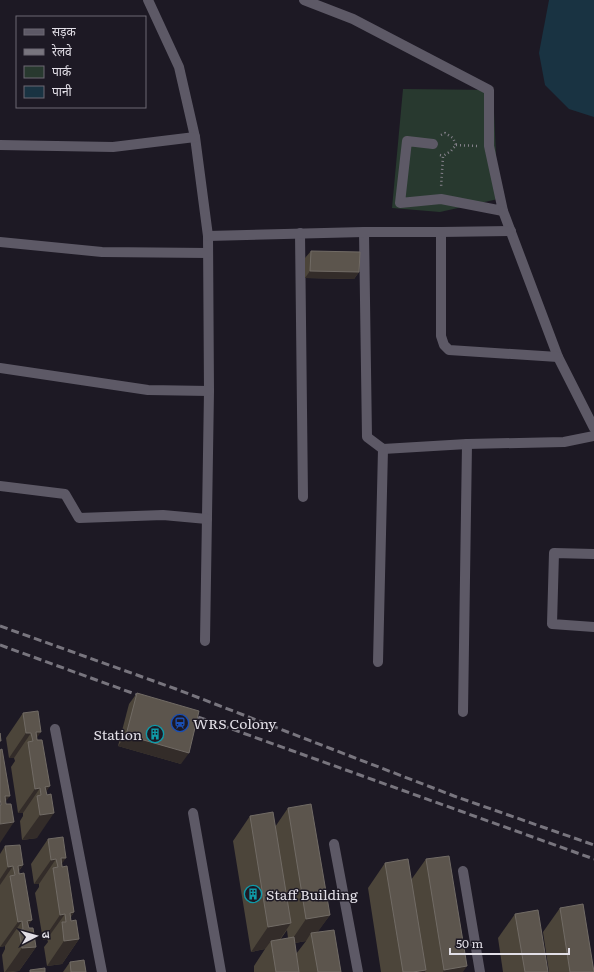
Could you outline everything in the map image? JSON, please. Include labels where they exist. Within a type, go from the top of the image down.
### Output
[{"type":"street","points":[[148,0],[179,67],[195,137],[208,236],[209,391],[205,641]]},
{"type":"street","points":[[304,0],[353,19],[489,90],[489,146],[504,212],[558,357],[594,428]]},
{"type":"street","points":[[0,145],[113,147],[195,137]]},
{"type":"street","points":[[433,144],[407,141],[400,203],[441,199],[504,212]]},
{"type":"street","points":[[208,236],[300,233],[511,231]]},
{"type":"street","points":[[364,232],[367,437],[384,449],[467,444],[564,442],[594,436]]},
{"type":"street","points":[[441,232],[441,336],[444,345],[449,350],[558,357]]},
{"type":"street","points":[[300,233],[303,497]]},
{"type":"street","points":[[0,242],[102,252],[208,253]]},
{"type":"street","points":[[0,368],[148,390],[209,391]]},
{"type":"street","points":[[463,712],[467,444]]},
{"type":"street","points":[[378,662],[384,449]]},
{"type":"street","points":[[0,486],[65,494],[79,518],[163,516],[207,519]]},
{"type":"street","points":[[594,554],[554,553],[552,624],[594,627]]},
{"type":"street","points":[[55,729],[102,972]]},
{"type":"street","points":[[193,813],[221,972]]},
{"type":"street","points":[[334,844],[358,972]]},
{"type":"street","points":[[463,871],[480,972]]},
{"type":"path","points":[[443,156],[436,152],[433,144],[437,136],[446,133],[453,138],[456,146]]},
{"type":"path","points":[[443,156],[456,146],[489,146]]},
{"type":"path","points":[[441,199],[443,156]]},
{"type":"green space","points":[[403,89],[493,90],[498,199],[440,212],[392,208]]},
{"type":"water","points":[[549,0],[594,0],[594,117],[569,109],[545,85],[539,53]]},
{"type":"building","points":[[311,251],[360,252],[359,272],[310,271]]},
{"type":"building","name":"Station","points":[[137,693],[199,711],[189,753],[126,735]]},
{"type":"building","points":[[38,711],[41,732],[36,732],[37,740],[42,740],[50,786],[45,787],[47,795],[51,794],[54,813],[40,815],[37,796],[41,795],[40,788],[35,789],[28,742],[33,741],[31,733],[26,733],[23,713]]},
{"type":"building","points":[[2,749],[10,796],[5,796],[6,804],[11,804],[14,822],[0,824],[0,750]]},
{"type":"building","points":[[311,804],[330,915],[306,919],[288,808]]},
{"type":"building","points":[[273,812],[291,923],[268,927],[250,816]]},
{"type":"building","points":[[63,837],[66,858],[61,858],[62,867],[67,866],[74,912],[70,913],[71,921],[76,920],[79,939],[64,941],[62,922],[66,922],[65,914],[60,915],[53,868],[58,867],[56,859],[51,860],[48,839]]},
{"type":"building","points":[[20,845],[23,865],[18,866],[19,874],[24,873],[32,920],[27,921],[29,928],[33,928],[36,947],[22,948],[19,930],[23,929],[22,921],[18,922],[10,876],[15,875],[13,866],[8,867],[5,846]]},
{"type":"building","points":[[449,856],[467,966],[444,970],[426,859]]},
{"type":"building","points":[[408,859],[426,970],[403,972],[385,863]]},
{"type":"building","points":[[583,904],[594,972],[570,972],[560,908]]},
{"type":"building","points":[[538,910],[548,972],[525,972],[515,914]]},
{"type":"building","points":[[334,930],[341,972],[318,972],[311,933]]},
{"type":"building","points":[[294,937],[299,972],[276,972],[271,941]]},
{"type":"building","points":[[84,960],[86,972],[71,972],[70,962]]},
{"type":"building","points":[[45,968],[45,972],[30,972],[30,970]]},
{"type":"railway","points":[[0,626],[176,689],[454,796],[594,845]]},
{"type":"railway","points":[[0,645],[146,698]]},
{"type":"railway","points":[[187,713],[594,859]]},
{"type":"place","name":"WRS Colony","points":[[180,723]]},
{"type":"place","name":"Station","points":[[155,734]]},
{"type":"place","name":"Staff Building","points":[[253,894]]}]
